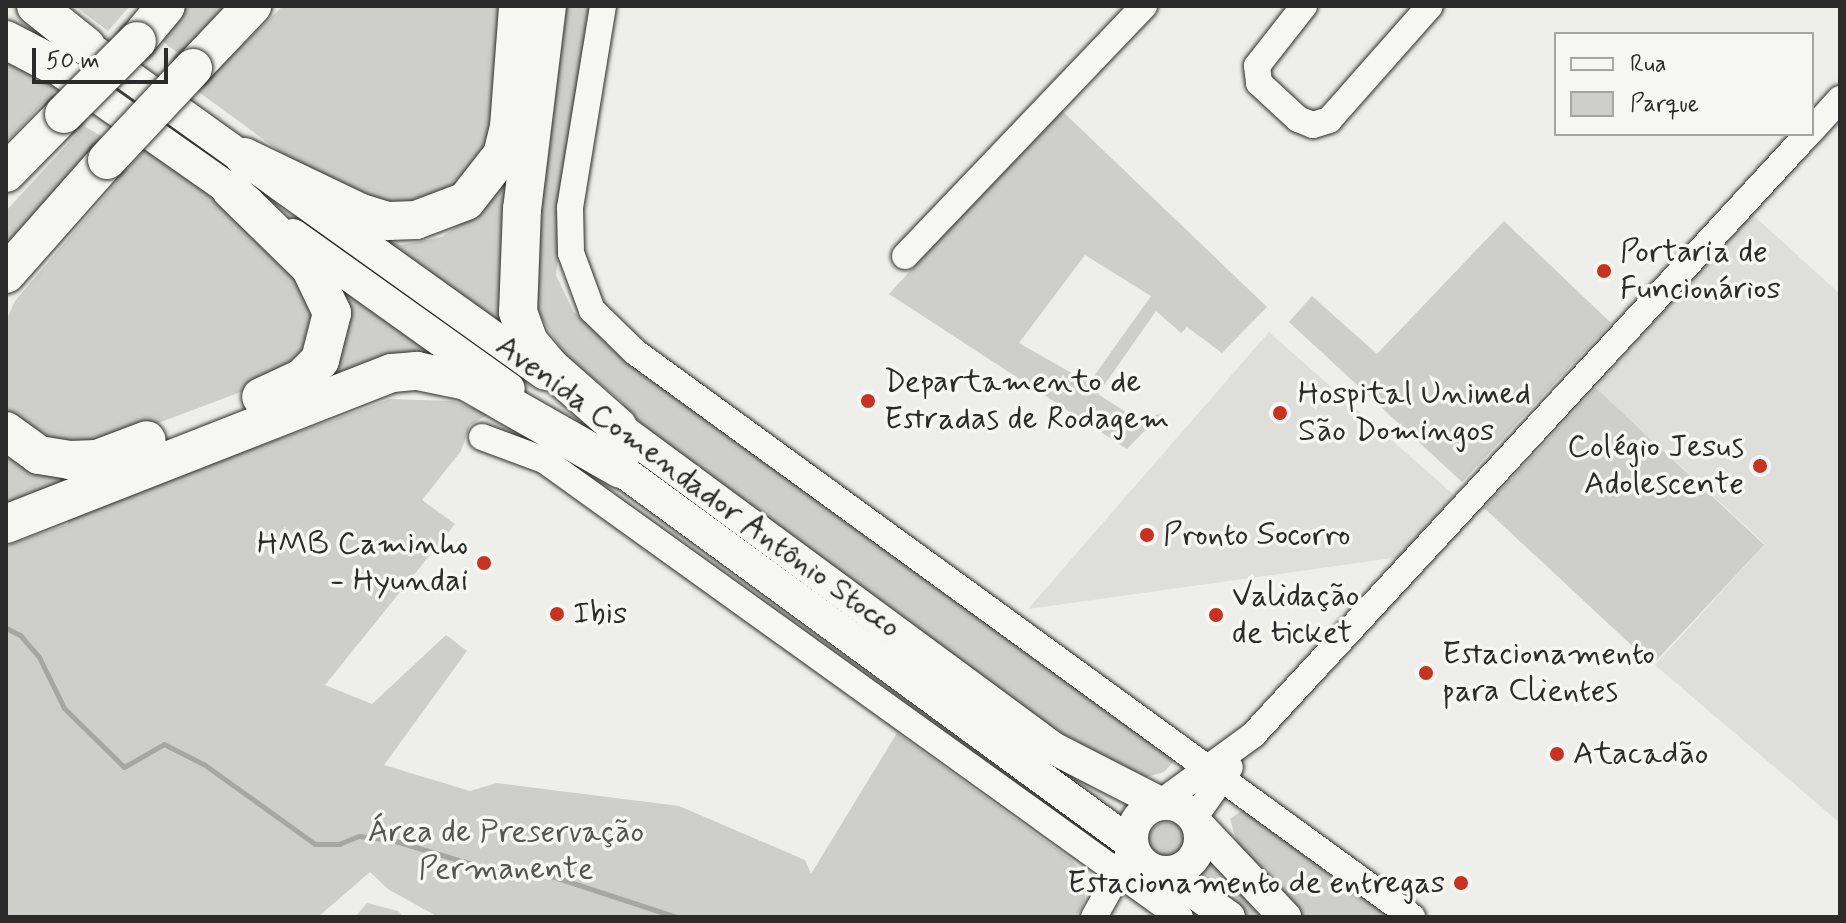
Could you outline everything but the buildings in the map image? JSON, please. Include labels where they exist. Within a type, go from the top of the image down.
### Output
[{"type":"highway","points":[[36,6],[86,46]]},
{"type":"highway","points":[[238,173],[388,221],[416,220],[466,201],[502,155],[509,127],[518,6]]},
{"type":"highway","points":[[547,6],[522,209],[518,312],[529,342],[549,366],[618,427]]},
{"type":"highway","points":[[6,274],[247,13]]},
{"type":"highway","points":[[6,173],[152,20]]},
{"type":"highway","points":[[6,40],[52,64]]},
{"type":"highway","points":[[6,297],[101,168]]},
{"type":"highway","points":[[6,431],[39,455],[97,459],[283,388],[320,360],[332,313],[326,292],[238,173]]},
{"type":"highway","points":[[6,524],[392,373],[417,371],[466,381],[621,469]]},
{"type":"main road","points":[[13,6],[86,46],[238,173]]},
{"type":"main road","points":[[6,33],[52,64],[238,173]]},
{"type":"main road","name":"Avenida Comendador Antônio Stocco","points":[[238,173],[618,427],[1053,748],[1160,803]]},
{"type":"main road","name":"Avenida Comendador Antônio Stocco","points":[[238,173],[1141,866],[1229,917]]},
{"type":"main road","points":[[1196,821],[1200,843],[1192,860],[1141,866],[1140,814],[1160,803],[1180,806],[1196,821],[1285,917]]},
{"type":"street","points":[[603,6],[570,208],[571,253],[592,310],[635,352],[1214,776],[1412,917]]},
{"type":"street","points":[[905,256],[1144,6]]},
{"type":"street","points":[[1304,6],[1257,66],[1259,83],[1298,119],[1313,125],[1329,120],[1419,10]]},
{"type":"street","points":[[1814,128],[1840,99]]},
{"type":"street","points":[[1160,803],[1214,776],[1806,136]]},
{"type":"street","points":[[482,437],[544,460],[1141,866],[1180,917]]},
{"type":"street","points":[[1196,821],[1214,776]]},
{"type":"street","points":[[1094,917],[1141,866]]},
{"type":"street","points":[[1106,917],[1141,866]]},
{"type":"shaded area","name":"Colégio Jesus Adolescente","points":[[1751,213],[1840,294],[1840,823],[1655,665],[1765,544],[1596,388]]},
{"type":"shaded area","name":"Hospital Unimed São Domingos","points":[[1269,332],[1454,495],[1400,557],[1028,609]]},
{"type":"green space","points":[[75,6],[130,6],[108,31]]},
{"type":"green space","points":[[186,6],[230,6],[183,57],[157,37]]},
{"type":"green space","points":[[283,6],[508,6],[486,169],[411,213],[326,185],[196,90]]},
{"type":"green space","points":[[527,6],[514,345],[362,232],[401,245],[442,237],[475,213]]},
{"type":"green space","points":[[563,6],[590,6],[556,275],[573,311],[604,339],[1167,749],[1174,761],[1164,772],[1143,778],[1062,740],[629,424],[622,402],[565,355],[539,314],[530,264]]},
{"type":"green space","points":[[6,58],[60,85],[6,143]]},
{"type":"green space","points":[[1059,108],[1267,307],[1222,353],[1187,327],[1181,333],[1156,311],[1098,394],[1135,418],[1161,414],[1127,449],[889,294]],"holes":[[[1085,255],[1151,296],[1089,383],[1019,343]]]},
{"type":"green space","points":[[84,126],[108,140],[6,253],[6,211]]},
{"type":"green space","points":[[149,144],[234,208],[320,303],[315,345],[294,372],[113,440],[38,443],[6,413],[6,321],[15,301]]},
{"type":"green space","points":[[1504,221],[1611,323],[1462,482],[1289,322],[1312,296],[1377,354]]},
{"type":"green space","points":[[332,275],[466,369],[6,510],[6,457],[36,470],[79,474],[295,393]]},
{"type":"green space","points":[[1596,388],[1764,545],[1652,665],[1484,508]]},
{"type":"green space","name":"Área de Preservação Permanente","points":[[390,399],[453,401],[489,414],[470,425],[461,451],[422,500],[455,524],[325,685],[372,704],[446,635],[467,651],[384,765],[470,791],[497,783],[679,806],[805,860],[811,874],[897,733],[1072,860],[1084,876],[1085,899],[1076,917],[438,917],[388,889],[370,872],[318,917],[6,917],[6,546],[68,524],[68,515]]},
{"type":"green space","points":[[1241,811],[1249,811],[1391,917],[1304,917],[1237,843],[1230,819]]},
{"type":"green space","points":[[1168,822],[1183,828],[1189,843],[1183,858],[1168,864],[1153,858],[1147,843],[1153,828]]},
{"type":"green space","points":[[1207,852],[1263,917],[1238,917],[1185,877]]},
{"type":"green space","points":[[367,903],[398,911],[404,917],[355,917]]},
{"type":"waterway","points":[[6,628],[20,635],[39,657],[64,708],[124,767],[164,744],[205,765],[315,844],[339,844],[359,836],[392,840],[478,866],[542,873],[677,917]]},
{"type":"place","name":"Portaria de Funcionários","points":[[1604,271]]},
{"type":"place","name":"Departamento de Estradas de Rodagem","points":[[868,401]]},
{"type":"place","name":"Hospital Unimed São Domingos","points":[[1280,413]]},
{"type":"place","name":"Colégio Jesus Adolescente","points":[[1760,466]]},
{"type":"place","name":"Pronto Socorro","points":[[1147,535]]},
{"type":"place","name":"HMB Caminho - Hyundai","points":[[484,563]]},
{"type":"place","name":"Ibis","points":[[557,614]]},
{"type":"place","name":"Validação de ticket","points":[[1216,615]]},
{"type":"place","name":"Estacionamento para Clientes","points":[[1426,673]]},
{"type":"place","name":"Atacadão","points":[[1557,754]]},
{"type":"place","name":"Estacionamento de entregas","points":[[1461,883]]}]
